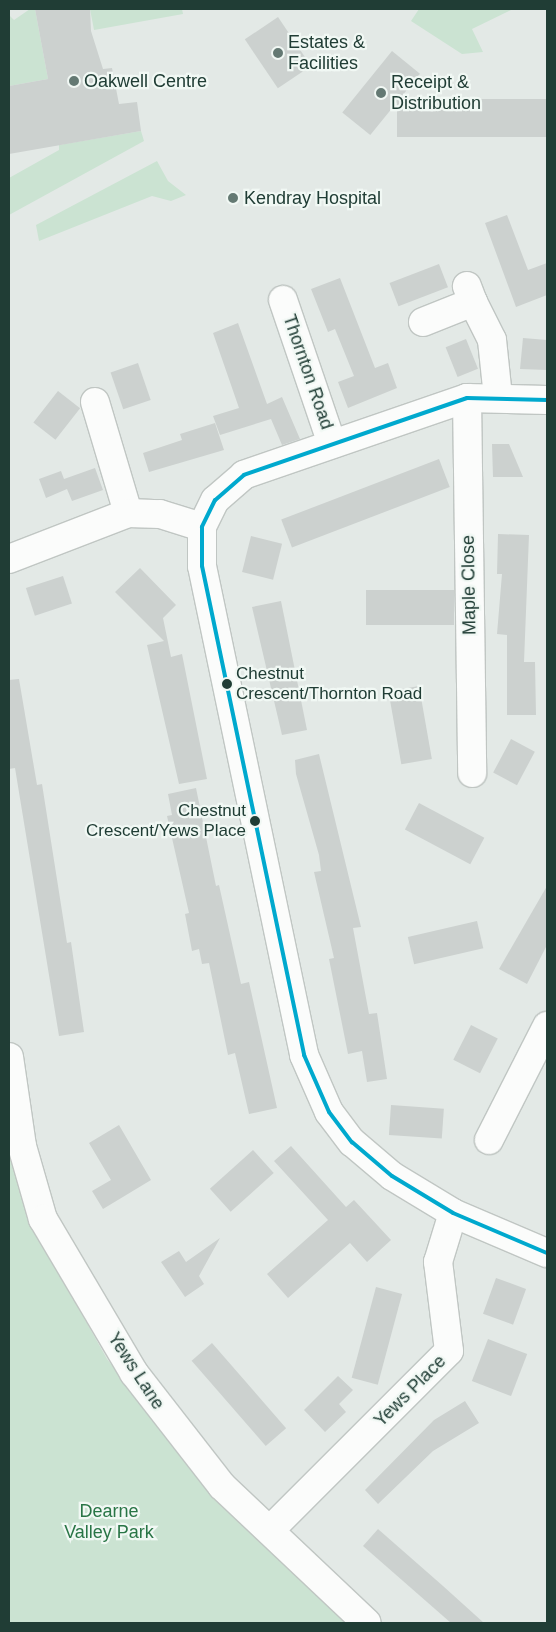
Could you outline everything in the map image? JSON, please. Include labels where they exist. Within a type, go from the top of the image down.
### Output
[{"type":"street","points":[[423,322],[470,294],[492,340],[498,397]]},
{"type":"street","name":"Thornton Road","points":[[283,300],[332,444]]},
{"type":"street","name":"Thornton Road","points":[[202,526],[215,500],[244,475],[467,398],[498,397],[547,400]]},
{"type":"street","name":"Maple Close","points":[[467,398],[472,773]]},
{"type":"street","points":[[94,402],[128,513]]},
{"type":"street","points":[[9,560],[128,513],[160,514],[202,526],[202,566],[309,1072],[329,1112],[352,1142],[392,1176],[454,1213],[547,1253]]},
{"type":"street","points":[[489,1140],[547,1026]]},
{"type":"street","name":"Yews Lane","points":[[9,1058],[22,1146],[43,1220],[134,1373],[169,1421],[222,1486],[367,1623]]},
{"type":"street","name":"Yews Place","points":[[270,1530],[450,1351],[438,1262],[454,1213]]},
{"type":"green space","points":[[30,9],[35,9],[48,79],[9,86],[9,15],[14,20]]},
{"type":"green space","points":[[90,9],[182,9],[183,14],[94,30]]},
{"type":"green space","points":[[419,9],[513,9],[472,29],[483,52],[462,54],[411,21]]},
{"type":"green space","points":[[141,131],[144,141],[9,215],[9,178],[59,150],[59,145]]},
{"type":"green space","points":[[157,161],[168,181],[186,195],[171,201],[152,196],[39,241],[36,225]]},
{"type":"green space","name":"Dearne Valley Park","points":[[9,1132],[32,1225],[107,1359],[224,1505],[345,1623],[9,1623]]},
{"type":"building","name":"Oakwell Centre","points":[[35,9],[90,9],[91,31],[103,69],[112,68],[119,104],[137,102],[141,131],[9,154],[9,86],[48,79]]},
{"type":"building","name":"Estates & Facilities","points":[[278,17],[311,66],[278,88],[245,39]]},
{"type":"building","name":"Receipt & Distribution","points":[[392,51],[420,74],[370,135],[342,112]]},
{"type":"building","points":[[397,99],[547,99],[547,137],[397,137]]},
{"type":"building","points":[[507,215],[528,270],[547,263],[547,295],[516,307],[485,223]]},
{"type":"building","points":[[439,264],[448,287],[398,306],[390,283]]},
{"type":"building","points":[[340,278],[375,368],[388,363],[397,388],[348,408],[338,382],[354,376],[335,329],[328,332],[311,289]]},
{"type":"building","points":[[238,323],[267,404],[282,397],[300,439],[282,445],[271,419],[220,435],[213,416],[239,408],[213,333]]},
{"type":"building","points":[[523,338],[547,340],[547,370],[520,369]]},
{"type":"building","points":[[466,339],[478,369],[458,377],[446,347]]},
{"type":"building","points":[[138,363],[151,400],[123,409],[111,372]]},
{"type":"building","points":[[58,391],[80,408],[55,440],[33,423]]},
{"type":"building","points":[[215,423],[224,450],[149,472],[143,453],[182,440],[180,434]]},
{"type":"building","points":[[492,444],[509,444],[523,477],[493,477]]},
{"type":"building","points":[[439,459],[450,487],[292,548],[281,520]]},
{"type":"building","points":[[95,468],[103,490],[72,501],[67,489],[46,498],[39,479],[61,471],[64,479]]},
{"type":"building","points":[[498,534],[529,535],[524,662],[535,662],[536,715],[507,715],[507,635],[497,634],[502,574],[497,574]]},
{"type":"building","points":[[251,536],[282,544],[273,580],[242,572]]},
{"type":"building","points":[[140,568],[176,605],[163,618],[171,657],[182,654],[207,779],[179,784],[147,645],[164,641],[115,592]]},
{"type":"building","points":[[63,576],[72,604],[35,616],[26,588]]},
{"type":"building","points":[[366,590],[454,590],[454,625],[366,625]]},
{"type":"building","points":[[281,601],[307,730],[282,735],[252,607]]},
{"type":"building","points":[[19,679],[37,785],[42,784],[67,943],[71,942],[84,1032],[59,1036],[15,768],[9,769],[9,680]]},
{"type":"building","points":[[419,686],[432,759],[401,764],[388,691]]},
{"type":"building","points":[[511,739],[535,752],[517,785],[493,773]]},
{"type":"building","points":[[319,754],[361,927],[353,928],[369,1014],[377,1013],[387,1079],[367,1082],[362,1051],[348,1054],[329,959],[334,958],[314,872],[321,871],[319,855],[296,774],[295,760]]},
{"type":"building","points":[[196,788],[216,886],[219,885],[241,984],[249,982],[277,1108],[249,1114],[235,1053],[228,1055],[209,963],[202,964],[199,949],[192,951],[185,914],[189,913],[167,816],[172,815],[168,794]]},
{"type":"building","points":[[419,803],[484,838],[470,864],[405,829]]},
{"type":"building","points":[[547,886],[547,945],[527,984],[499,969]]},
{"type":"building","points":[[477,921],[483,948],[414,964],[408,937]]},
{"type":"building","points":[[471,1025],[498,1039],[480,1073],[453,1060]]},
{"type":"building","points":[[391,1105],[444,1109],[442,1139],[389,1135]]},
{"type":"building","points":[[119,1125],[151,1180],[103,1209],[92,1191],[111,1180],[89,1143]]},
{"type":"building","points":[[291,1146],[346,1207],[354,1200],[391,1240],[367,1262],[350,1243],[288,1298],[267,1274],[328,1220],[274,1161]]},
{"type":"building","points":[[253,1150],[274,1173],[231,1212],[210,1189]]},
{"type":"building","points":[[220,1238],[199,1276],[204,1284],[185,1297],[161,1262],[179,1251],[186,1262]]},
{"type":"building","points":[[496,1278],[526,1289],[513,1325],[483,1314]]},
{"type":"building","points":[[376,1287],[402,1294],[378,1385],[352,1378]]},
{"type":"building","points":[[488,1339],[527,1354],[511,1396],[472,1381]]},
{"type":"building","points":[[212,1343],[286,1428],[266,1446],[192,1361]]},
{"type":"building","points":[[338,1376],[353,1390],[339,1404],[346,1412],[325,1432],[304,1410]]},
{"type":"building","points":[[465,1401],[479,1423],[433,1451],[378,1504],[365,1490],[434,1420]]},
{"type":"building","points":[[378,1529],[484,1623],[451,1623],[363,1546]]},
{"type":"transit line","points":[[547,400],[467,398],[244,475],[215,500],[202,527],[202,566],[304,1055],[329,1112],[352,1142],[392,1176],[453,1213],[547,1253]]},
{"type":"place","name":"Estates & Facilities","points":[[278,53]]},
{"type":"place","name":"Oakwell Centre","points":[[74,81]]},
{"type":"place","name":"Receipt & Distribution","points":[[381,93]]},
{"type":"place","name":"Kendray Hospital","points":[[233,198]]},
{"type":"place","name":"Chestnut Crescent/Thornton Road","points":[[227,684]]},
{"type":"place","name":"Chestnut Crescent/Yews Place","points":[[255,821]]}]
